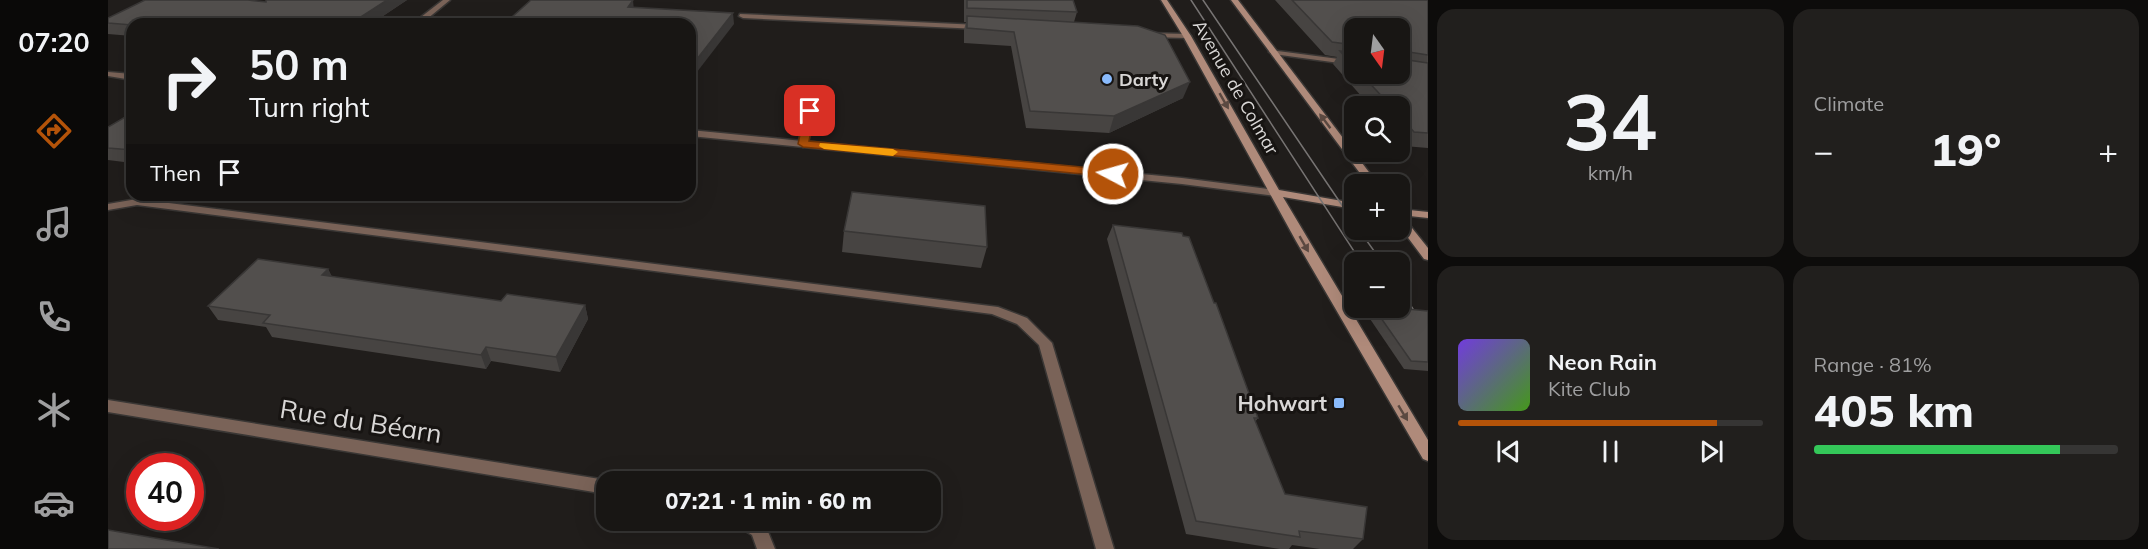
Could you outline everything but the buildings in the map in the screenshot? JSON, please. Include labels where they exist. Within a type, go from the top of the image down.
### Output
[{"type":"main road","name":"Avenue de Colmar","points":[[1164,0],[1428,454]]},
{"type":"main road","name":"Avenue de Colmar","points":[[1234,0],[1365,174]]},
{"type":"main road","points":[[1276,193],[1344,204]]},
{"type":"main road","points":[[1410,213],[1428,215]]},
{"type":"main road","points":[[1410,233],[1428,256]]},
{"type":"street","points":[[424,18],[447,0]]},
{"type":"street","points":[[742,16],[989,27]]},
{"type":"street","points":[[1141,34],[1187,36]]},
{"type":"street","points":[[1273,52],[1344,62]]},
{"type":"street","points":[[110,76],[126,77]]},
{"type":"street","points":[[803,144],[810,111]]},
{"type":"street","points":[[696,133],[1159,178],[1245,187],[1276,193]]},
{"type":"street","points":[[108,207],[137,202],[994,310],[1022,321],[1046,343],[1105,549]]},
{"type":"street","name":"Rue du Béarn","points":[[108,406],[596,485]]},
{"type":"street","points":[[759,531],[766,549]]},
{"type":"tram line","points":[[1191,0],[1355,252]]},
{"type":"tram line","points":[[1203,0],[1344,208]]},
{"type":"tram line","points":[[1366,240],[1375,252]]},
{"type":"tram line","points":[[1410,304],[1428,332]]},
{"type":"slow traffic","points":[[824,146],[893,152]]},
{"type":"place","name":"Darty","points":[[1107,79]]},
{"type":"place","name":"Hohwart","points":[[1339,403]]},
{"type":"route","points":[[810,111],[803,144],[1113,174]]}]
